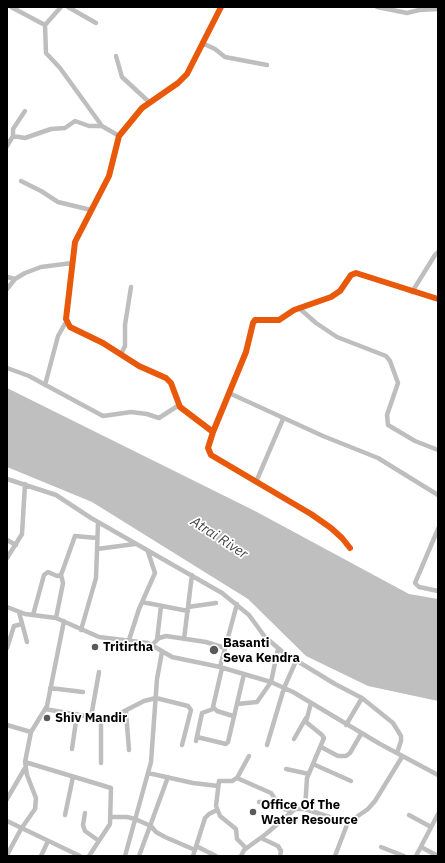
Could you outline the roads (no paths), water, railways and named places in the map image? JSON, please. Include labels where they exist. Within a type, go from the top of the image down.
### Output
[{"type":"street","points":[[13,7],[45,25]]},
{"type":"street","points":[[61,7],[45,25],[46,53],[60,68],[102,126],[120,136]]},
{"type":"street","points":[[68,7],[96,23]]},
{"type":"street","points":[[45,385],[58,336],[66,322],[75,242],[109,176],[120,136],[142,108],[178,83],[187,74],[221,7]]},
{"type":"street","points":[[377,7],[407,13],[420,10],[438,10]]},
{"type":"street","points":[[202,43],[215,49],[225,57],[267,65]]},
{"type":"street","points":[[116,56],[122,76],[149,102]]},
{"type":"street","points":[[7,146],[13,136],[13,129],[25,111]]},
{"type":"street","points":[[13,136],[25,138],[52,129],[65,128],[77,120],[89,126],[102,126]]},
{"type":"street","points":[[21,182],[42,191],[58,202],[91,210]]},
{"type":"street","points":[[412,292],[434,255],[438,252]]},
{"type":"street","points":[[7,289],[15,279],[33,270],[72,263]]},
{"type":"street","points":[[350,548],[331,528],[311,514],[209,453],[213,432],[246,352],[254,322],[257,319],[275,321],[299,308],[336,295],[343,288],[351,275],[356,273],[438,299]]},
{"type":"street","points":[[7,277],[15,279]]},
{"type":"street","points":[[121,354],[125,346],[125,325],[131,287]]},
{"type":"street","points":[[299,308],[316,323],[337,337],[386,356],[390,361],[398,383],[387,415],[388,425],[415,441],[438,450]]},
{"type":"street","points":[[66,322],[70,327],[103,343],[139,366],[166,378],[170,383],[179,405],[213,432]]},
{"type":"street","points":[[7,368],[45,385],[103,416],[131,412],[147,414],[159,418],[179,405]]},
{"type":"street","points":[[229,393],[282,419],[378,458],[438,495]]},
{"type":"street","points":[[256,482],[282,419]]},
{"type":"street","points":[[7,479],[56,495],[98,523],[192,575],[237,604],[249,615],[265,637],[278,649],[296,661],[362,698],[393,722],[400,731],[401,741],[397,753]]},
{"type":"street","points":[[7,558],[22,534],[25,484]]},
{"type":"street","points":[[81,630],[95,586],[98,523]]},
{"type":"street","points":[[438,529],[415,581],[419,587],[438,591]]},
{"type":"street","points":[[56,618],[63,583],[61,575],[75,536],[97,538]]},
{"type":"street","points":[[7,540],[16,545]]},
{"type":"street","points":[[97,549],[135,544]]},
{"type":"street","points":[[129,640],[142,602],[155,574],[148,552]]},
{"type":"street","points":[[33,615],[38,591],[46,573],[48,572],[57,576],[61,575]]},
{"type":"street","points":[[184,639],[192,575]]},
{"type":"street","points":[[142,602],[160,606],[188,609],[216,603]]},
{"type":"street","points":[[213,708],[225,648],[237,604]]},
{"type":"street","points":[[157,640],[160,606]]},
{"type":"street","points":[[7,607],[19,612],[56,618],[99,637],[153,644],[162,652],[172,657],[221,668],[270,682],[311,703],[402,757],[438,775]]},
{"type":"street","points":[[19,612],[27,642]]},
{"type":"street","points":[[7,855],[21,829],[33,814],[36,803],[25,768],[25,762],[31,732],[45,710],[64,621]]},
{"type":"street","points":[[7,648],[14,626],[22,624]]},
{"type":"street","points":[[153,644],[157,640],[166,636],[212,643],[225,648]]},
{"type":"street","points":[[236,704],[257,702],[270,682],[278,649]]},
{"type":"street","points":[[125,856],[148,773],[153,746],[156,698],[162,652]]},
{"type":"street","points":[[267,746],[284,688],[296,661]]},
{"type":"street","points":[[91,717],[98,672]]},
{"type":"street","points":[[213,708],[202,714],[197,739],[226,744],[244,674]]},
{"type":"street","points":[[50,688],[84,692]]},
{"type":"street","points":[[45,710],[111,720],[144,701],[156,698],[191,708],[182,745]]},
{"type":"street","points":[[346,725],[362,698]]},
{"type":"street","points":[[294,739],[306,718],[311,703]]},
{"type":"street","points":[[213,708],[217,711],[233,716]]},
{"type":"street","points":[[126,712],[129,750]]},
{"type":"street","points":[[72,749],[77,714]]},
{"type":"street","points":[[305,809],[309,774],[323,736],[308,725],[306,718]]},
{"type":"street","points":[[101,719],[101,763]]},
{"type":"street","points":[[7,725],[31,732]]},
{"type":"street","points":[[320,747],[338,756],[346,756],[350,753],[361,734]]},
{"type":"street","points":[[246,848],[237,839],[236,829],[224,821],[217,810],[218,786],[221,780],[232,781],[237,778],[249,756]]},
{"type":"street","points":[[335,856],[348,822],[368,809],[375,801],[402,757]]},
{"type":"street","points":[[25,762],[111,788],[109,827],[89,856]]},
{"type":"street","points":[[313,764],[351,781]]},
{"type":"street","points":[[7,799],[25,768]]},
{"type":"street","points":[[286,769],[309,774]]},
{"type":"street","points":[[148,773],[193,783],[218,786]]},
{"type":"street","points":[[65,815],[73,777]]},
{"type":"street","points":[[139,856],[168,777]]},
{"type":"street","points":[[237,778],[272,793],[284,809],[292,811]]},
{"type":"street","points":[[259,802],[278,803]]},
{"type":"street","points":[[241,856],[246,848],[261,838],[295,809],[305,809],[348,822]]},
{"type":"street","points":[[193,856],[205,818],[217,810]]},
{"type":"street","points":[[85,812],[83,826],[85,831],[99,842]]},
{"type":"street","points":[[416,856],[431,827],[437,820],[438,814]]},
{"type":"street","points":[[409,815],[431,827]]},
{"type":"street","points":[[110,817],[128,817],[135,819],[151,826],[156,832],[216,856]]},
{"type":"street","points":[[7,821],[80,856]]},
{"type":"street","points":[[261,838],[280,848],[280,856]]},
{"type":"street","points":[[41,856],[48,841]]},
{"type":"street","points":[[381,846],[404,856]]},
{"type":"street","points":[[421,847],[438,856]]},
{"type":"water","name":"Atrai River","points":[[7,388],[255,511],[409,594],[438,599],[438,701],[368,686],[306,656],[248,599],[92,502],[7,467]]},
{"type":"place","name":"Tritirtha","points":[[95,647]]},
{"type":"place","name":"Basanti Seva Kendra","points":[[214,650]]},
{"type":"place","name":"Shiv Mandir","points":[[47,718]]},
{"type":"place","name":"Office Of The Water Resource","points":[[253,812]]}]
